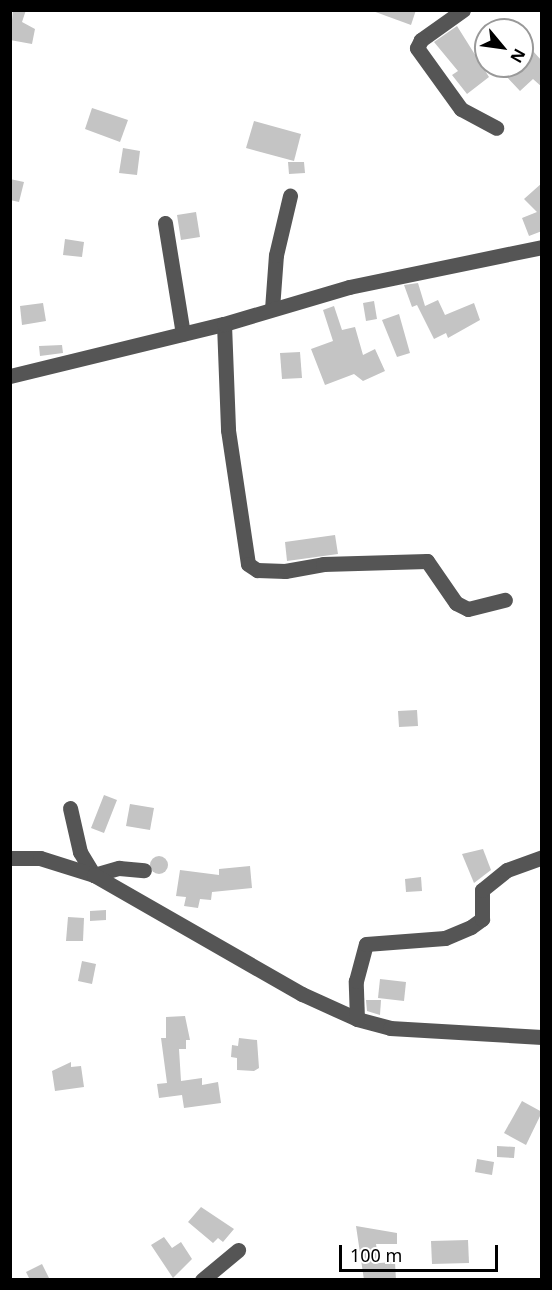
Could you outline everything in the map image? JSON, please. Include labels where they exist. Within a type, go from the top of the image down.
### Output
[{"type":"street","points":[[463,10],[422,39],[417,48],[461,109],[496,128]]},
{"type":"street","points":[[272,309],[276,255],[290,196]]},
{"type":"street","points":[[165,223],[183,334]]},
{"type":"street","points":[[10,376],[224,324],[349,287],[542,247]]},
{"type":"street","points":[[224,324],[228,430],[248,564],[257,570],[285,571],[323,564],[426,561],[456,603],[468,609],[505,600]]},
{"type":"street","points":[[70,808],[80,852],[94,875]]},
{"type":"street","points":[[357,1019],[356,981],[366,944],[445,938],[471,927],[482,919],[482,890],[507,870],[542,857]]},
{"type":"street","points":[[10,858],[39,858],[94,875],[302,994],[357,1019],[390,1028],[542,1036]]},
{"type":"street","points":[[94,875],[119,868],[144,870]]},
{"type":"street","points":[[202,1280],[238,1250]]},
{"type":"building","points":[[13,10],[26,10],[22,22],[35,29],[32,44],[10,40]]},
{"type":"building","points":[[370,10],[416,10],[411,25]]},
{"type":"building","points":[[457,26],[474,53],[474,78],[488,78],[467,94],[452,75],[458,71],[434,42]]},
{"type":"building","points":[[534,52],[542,61],[542,87],[533,79],[520,91],[508,78],[534,78]]},
{"type":"building","points":[[92,108],[128,120],[120,142],[85,129]]},
{"type":"building","points":[[254,121],[301,134],[294,161],[246,148]]},
{"type":"building","points":[[123,148],[140,151],[137,175],[119,173]]},
{"type":"building","points":[[288,162],[304,162],[305,173],[289,174]]},
{"type":"building","points":[[10,179],[24,182],[19,202],[10,200]]},
{"type":"building","points":[[542,183],[542,231],[529,236],[522,218],[537,212],[524,199]]},
{"type":"building","points":[[196,212],[200,237],[181,240],[177,215]]},
{"type":"building","points":[[65,239],[84,242],[82,257],[63,255]]},
{"type":"building","points":[[418,283],[425,306],[438,300],[445,315],[474,303],[480,320],[448,338],[446,333],[434,339],[417,305],[412,307],[404,285]]},
{"type":"building","points":[[374,301],[377,319],[366,321],[363,303]]},
{"type":"building","points":[[43,303],[46,321],[22,325],[20,306]]},
{"type":"building","points":[[334,306],[342,330],[355,327],[363,355],[375,349],[385,371],[363,381],[354,374],[325,385],[311,349],[333,341],[323,310]]},
{"type":"building","points":[[399,314],[410,353],[397,357],[382,320]]},
{"type":"building","points":[[62,345],[63,353],[40,356],[39,346]]},
{"type":"building","points":[[300,352],[302,378],[282,379],[280,353]]},
{"type":"building","points":[[335,535],[338,554],[287,561],[285,542]]},
{"type":"building","points":[[417,710],[418,726],[399,727],[398,711]]},
{"type":"building","points":[[104,795],[117,800],[104,833],[91,828]]},
{"type":"building","points":[[130,804],[154,808],[150,830],[126,826]]},
{"type":"building","points":[[483,849],[491,870],[474,883],[462,854]]},
{"type":"building","points":[[159,856],[165,859],[168,865],[165,871],[159,874],[153,871],[150,865],[153,859]]},
{"type":"building","points":[[250,866],[252,888],[212,892],[211,900],[200,899],[198,908],[184,906],[186,897],[176,896],[180,870],[219,875],[219,869]]},
{"type":"building","points":[[421,877],[422,891],[406,892],[405,879]]},
{"type":"building","points":[[106,910],[106,920],[90,921],[90,911]]},
{"type":"building","points":[[68,917],[84,918],[83,941],[66,941]]},
{"type":"building","points":[[82,961],[96,964],[92,984],[78,981]]},
{"type":"building","points":[[380,979],[406,982],[404,1001],[378,998]]},
{"type":"building","points":[[366,1000],[381,1000],[380,1015],[367,1011]]},
{"type":"building","points":[[185,1016],[190,1040],[186,1040],[186,1049],[179,1049],[181,1081],[202,1078],[202,1085],[218,1082],[221,1103],[184,1108],[182,1095],[159,1098],[157,1084],[167,1083],[161,1038],[166,1038],[166,1017]]},
{"type":"building","points":[[239,1038],[257,1040],[259,1068],[254,1071],[237,1070],[237,1058],[231,1057],[232,1045],[238,1046]]},
{"type":"building","points":[[71,1062],[71,1067],[81,1066],[84,1087],[55,1091],[52,1071]]},
{"type":"building","points":[[522,1101],[542,1112],[526,1145],[504,1133]]},
{"type":"building","points":[[497,1146],[515,1147],[514,1158],[497,1157]]},
{"type":"building","points":[[477,1159],[494,1162],[492,1175],[475,1172]]},
{"type":"building","points":[[201,1207],[234,1229],[223,1242],[218,1238],[213,1243],[188,1222]]},
{"type":"building","points":[[356,1226],[397,1233],[397,1244],[376,1244],[379,1263],[395,1262],[396,1280],[364,1280]]},
{"type":"building","points":[[164,1237],[172,1248],[181,1242],[192,1259],[173,1278],[151,1245]]},
{"type":"building","points":[[468,1240],[469,1263],[432,1264],[431,1241]]},
{"type":"building","points":[[42,1264],[50,1280],[30,1280],[26,1272]]}]
